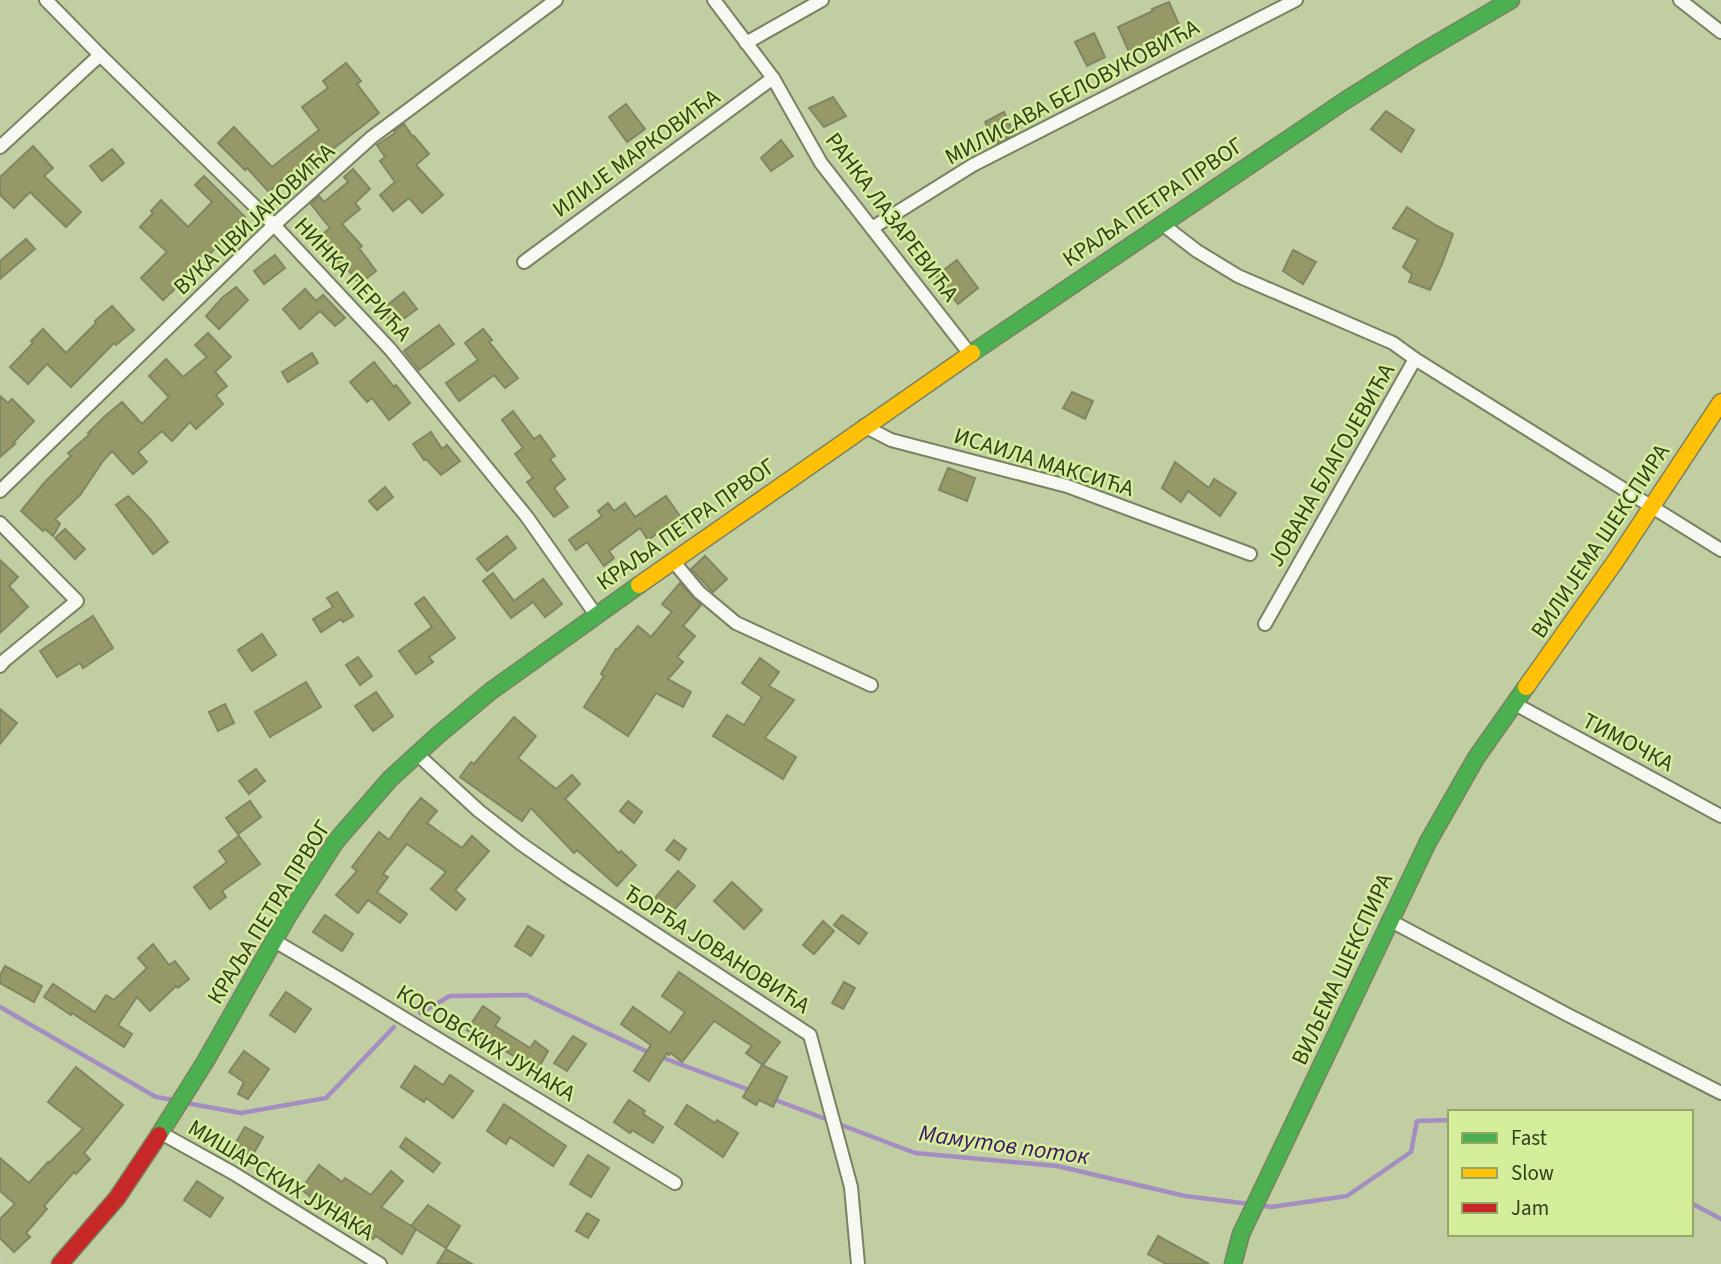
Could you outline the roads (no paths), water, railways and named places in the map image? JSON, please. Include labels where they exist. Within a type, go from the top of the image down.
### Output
[{"type":"street","name":"НИНКА ПЕРИЋА","points":[[46,0],[274,225],[390,349],[527,517],[596,615]]},
{"type":"street","name":"ВУКА ЦВИЈАНОВИЋА","points":[[0,491],[274,225],[372,137],[556,0]]},
{"type":"street","name":"РАНКА ЛАЗАРЕВИЋА","points":[[714,0],[773,78],[821,163],[970,354]]},
{"type":"street","points":[[746,43],[822,0]]},
{"type":"street","name":"МИЛИСАВА БЕЛОВУКОВИЋА","points":[[872,228],[973,165],[1296,0]]},
{"type":"street","name":"КРАЉА ПЕТРА ПРВОГ","points":[[60,1264],[117,1198],[161,1133],[185,1096],[273,940],[336,841],[390,779],[417,754],[491,691],[864,426],[1357,93],[1511,0]]},
{"type":"street","points":[[1681,0],[1721,32]]},
{"type":"street","points":[[0,147],[100,55]]},
{"type":"street","name":"ИЛИЈЕ МАРКОВИЋА","points":[[524,262],[773,78]]},
{"type":"street","name":"ЈОВАНА БЛАГОЈЕВИЋА","points":[[1162,224],[1197,251],[1238,276],[1393,343],[1415,359],[1265,624]]},
{"type":"street","points":[[1415,359],[1721,550]]},
{"type":"street","name":"ВИЛИЈЕМА ШЕКСПИРА","points":[[1515,705],[1652,508],[1721,402]]},
{"type":"street","name":"ИСАИЛА МАКСИЋА","points":[[864,426],[891,440],[1067,486],[1251,554]]},
{"type":"street","points":[[0,523],[77,601],[0,666]]},
{"type":"street","points":[[673,561],[699,592],[736,623],[871,685]]},
{"type":"street","name":"ТИМОЧКА","points":[[1515,705],[1721,817]]},
{"type":"street","name":"ВИЉЕМА ШЕКСПИРА","points":[[1233,1264],[1241,1234],[1428,842],[1476,758],[1515,705]]},
{"type":"street","name":"ЂОРЂА ЈОВАНОВИЋА","points":[[417,754],[479,811],[529,850],[810,1035],[851,1187],[858,1264]]},
{"type":"street","points":[[1389,920],[1721,1093]]},
{"type":"street","name":"КОСОВСКИХ ЈУНАКА","points":[[273,940],[675,1183]]},
{"type":"street","name":"МИШАРСКИХ ЈУНАКА","points":[[161,1133],[233,1173],[380,1264]]},
{"type":"waterway","name":"Мамутов поток","points":[[420,1013],[450,996],[526,995],[650,1053]]},
{"type":"waterway","name":"Мамутов поток","points":[[0,1007],[156,1097],[174,1100]]},
{"type":"waterway","name":"Мамутов поток","points":[[186,1103],[241,1113],[326,1098],[394,1027]]},
{"type":"waterway","name":"Мамутов поток","points":[[658,1056],[752,1091]]},
{"type":"waterway","name":"Мамутов поток","points":[[773,1099],[915,1153],[1057,1166],[1185,1196],[1250,1204]]},
{"type":"waterway","name":"Мамутов поток","points":[[1259,1205],[1271,1207],[1347,1196],[1411,1152],[1417,1121],[1448,1120]]},
{"type":"waterway","name":"Мамутов поток","points":[[1693,1204],[1721,1219]]}]
